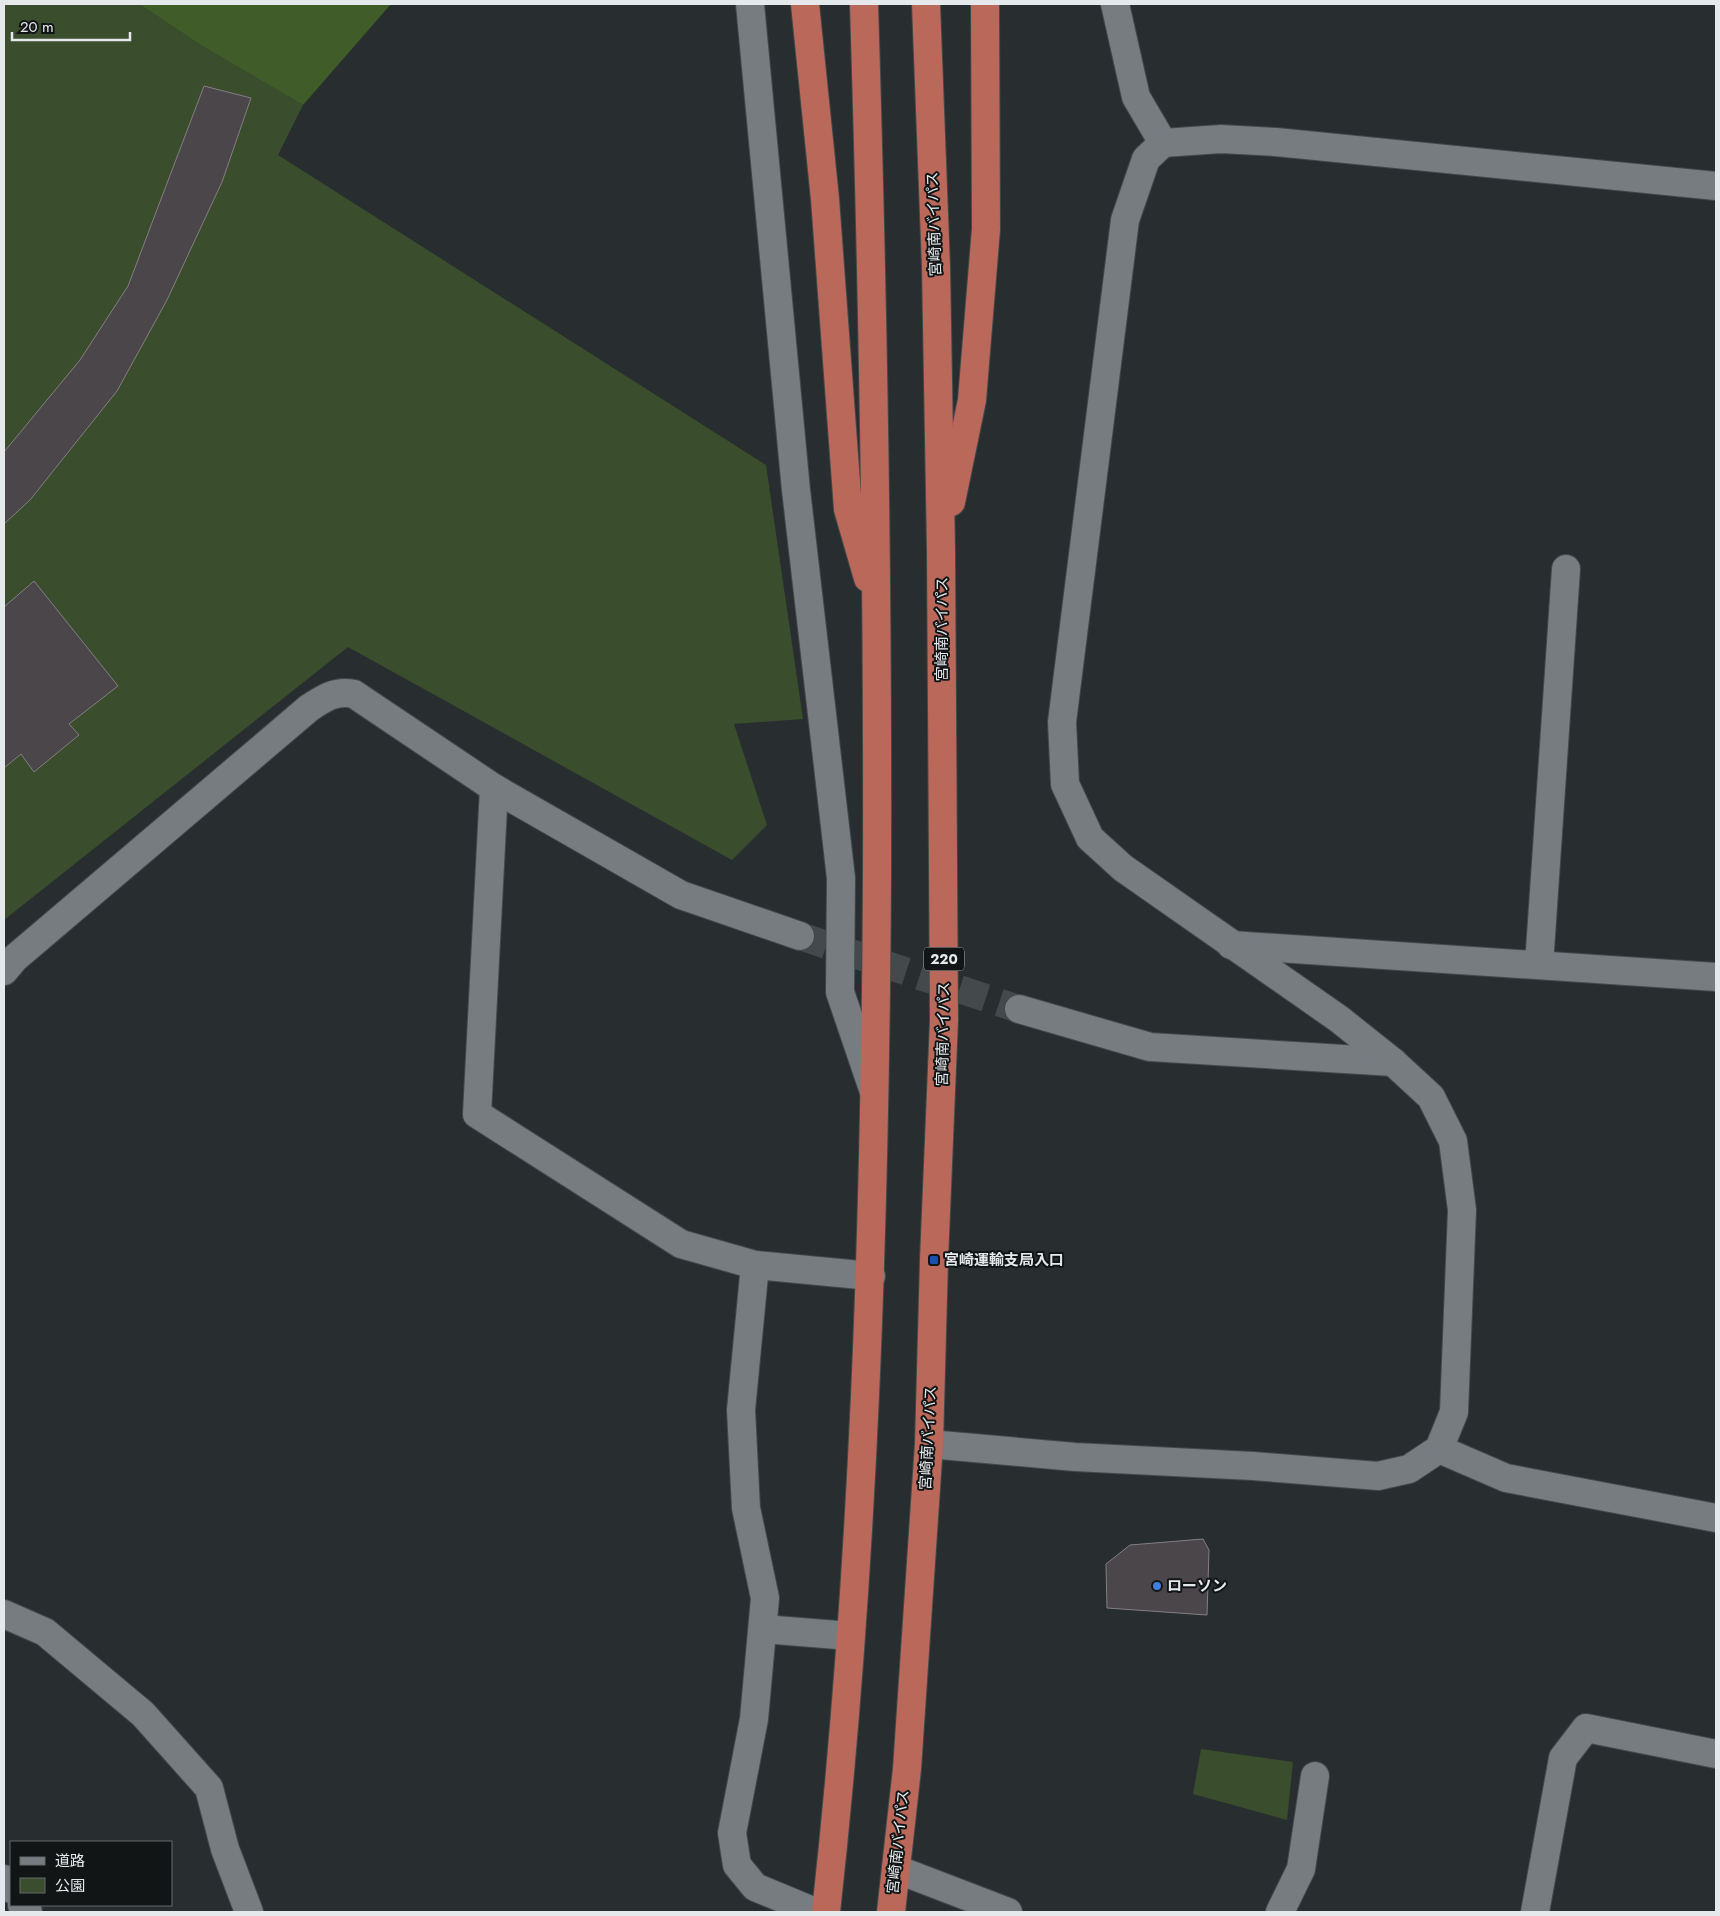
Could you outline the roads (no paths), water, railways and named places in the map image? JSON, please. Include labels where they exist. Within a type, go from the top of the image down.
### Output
[{"type":"highway","points":[[805,4],[825,199],[848,509],[878,613]]},
{"type":"highway","points":[[826,1912],[842,1770],[871,1276],[878,613],[872,277],[864,4]]},
{"type":"highway","name":"宮崎南バイパス","points":[[891,1912],[907,1769],[929,1444],[934,1260],[944,1020],[941,551],[936,267],[926,4]]},
{"type":"highway","points":[[941,551],[972,400],[986,229],[986,4]]},
{"type":"street","points":[[750,4],[796,490],[841,878],[840,992],[874,1092]]},
{"type":"street","points":[[1114,4],[1136,97],[1163,143]]},
{"type":"street","points":[[929,1444],[1075,1457],[1253,1466],[1378,1476],[1409,1469],[1439,1449],[1454,1412],[1462,1210],[1452,1141],[1431,1097],[1393,1062],[1339,1019],[1123,868],[1090,838],[1065,784],[1062,722],[1125,220],[1146,159],[1163,143],[1221,139],[1276,142],[1716,186]]},
{"type":"street","points":[[1539,965],[1566,569]]},
{"type":"street","points":[[4,971],[15,958],[309,708],[330,695],[342,692],[354,694],[494,788],[680,895],[800,936]]},
{"type":"street","points":[[494,788],[477,1114],[681,1244],[755,1265],[871,1276]]},
{"type":"street","points":[[1231,945],[1716,977]]},
{"type":"street","points":[[1018,1009],[1150,1047],[1393,1062]]},
{"type":"street","points":[[755,1265],[741,1410],[746,1508],[765,1598],[754,1719],[732,1833],[737,1866],[754,1887],[814,1912]]},
{"type":"street","points":[[1439,1449],[1506,1478],[1716,1518]]},
{"type":"street","points":[[4,1614],[46,1632],[143,1714],[210,1788],[225,1849],[249,1912]]},
{"type":"street","points":[[763,1629],[850,1636]]},
{"type":"street","points":[[1535,1912],[1562,1758],[1586,1728],[1716,1754]]},
{"type":"street","points":[[1280,1912],[1301,1868],[1315,1776]]},
{"type":"street","points":[[896,1869],[1008,1912]]},
{"type":"tunnel","points":[[800,936],[1019,1009]]},
{"type":"place","name":"宮崎運輸支局入口","points":[[934,1260]]},
{"type":"place","name":"ローソン","points":[[1157,1586]]}]
